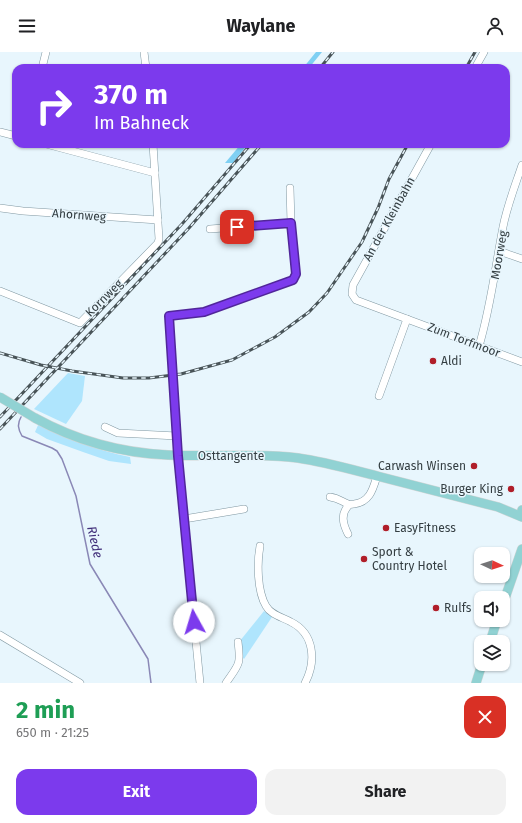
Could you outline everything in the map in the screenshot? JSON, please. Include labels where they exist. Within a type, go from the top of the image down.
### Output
[{"type":"main road","name":"Osttangente","points":[[0,398],[34,418],[61,431],[98,444],[130,451],[178,456],[271,456],[298,458],[327,463],[498,507],[522,517]]},
{"type":"main road","name":"Osttangente","points":[[498,507],[522,509]]},
{"type":"main road","points":[[522,509],[522,517]]},
{"type":"main road","points":[[507,591],[522,549]]},
{"type":"main road","points":[[476,683],[480,671]]},
{"type":"street","points":[[43,64],[46,52]]},
{"type":"street","points":[[144,52],[146,64]]},
{"type":"street","points":[[477,64],[484,52]]},
{"type":"street","points":[[0,132],[12,135]]},
{"type":"street","points":[[61,148],[155,173]]},
{"type":"street","points":[[153,148],[158,220]]},
{"type":"street","name":"An der Kleinbahn","points":[[352,294],[353,285],[428,148]]},
{"type":"street","name":"Moorweg","points":[[479,346],[487,318],[509,204],[522,165]]},
{"type":"street","points":[[200,683],[178,456],[169,316],[204,312],[293,280],[296,274],[291,223],[290,188]]},
{"type":"street","name":"Ahornweg","points":[[0,208],[23,211],[158,220]]},
{"type":"street","name":"Kornweg","points":[[0,292],[80,322],[156,247],[159,239],[158,220]]},
{"type":"street","points":[[210,229],[291,223]]},
{"type":"street","points":[[499,251],[522,259]]},
{"type":"street","name":"Zum Torfmoor","points":[[352,294],[356,300],[522,362]]},
{"type":"street","points":[[379,396],[407,319]]},
{"type":"street","points":[[105,427],[118,434],[177,436]]},
{"type":"street","points":[[330,497],[337,498],[348,505],[359,503],[365,500],[372,493],[376,476]]},
{"type":"street","points":[[348,505],[345,508],[343,516],[344,525],[348,534]]},
{"type":"street","points":[[184,518],[244,509]]},
{"type":"street","points":[[260,546],[258,562],[260,588],[266,606],[271,612],[293,622],[300,628],[311,645],[312,666],[305,683]]},
{"type":"street","points":[[0,635],[80,683]]},
{"type":"street","points":[[226,683],[239,664],[240,659],[238,642]]},
{"type":"shaded area","points":[[316,52],[322,52],[312,64],[306,64]]},
{"type":"shaded area","points":[[238,148],[245,148],[233,163],[225,163]]},
{"type":"shaded area","points":[[68,373],[85,376],[82,401],[66,424],[34,409]]},
{"type":"shaded area","points":[[39,423],[83,443],[130,457],[131,464],[109,461],[47,439],[35,432]]},
{"type":"shaded area","points":[[264,611],[272,617],[244,659],[241,656],[239,642]]},
{"type":"waterway","name":"Riede","points":[[21,417],[18,426],[22,436],[52,448],[57,451],[62,459],[76,496],[90,564],[148,659],[151,683]]},
{"type":"railway","points":[[323,64],[333,52]]},
{"type":"railway","points":[[468,64],[475,52]]},
{"type":"railway","points":[[0,417],[182,224],[248,148]]},
{"type":"railway","points":[[0,429],[189,228],[259,148]]},
{"type":"railway","points":[[0,353],[41,365],[123,378],[149,378],[181,374],[232,360],[275,337],[309,312],[327,293],[362,242],[378,208],[389,179],[406,148]]},
{"type":"place","name":"Aldi","points":[[433,361]]},
{"type":"place","name":"Carwash Winsen","points":[[474,466]]},
{"type":"place","name":"Burger King","points":[[511,489]]},
{"type":"place","name":"EasyFitness","points":[[386,528]]},
{"type":"place","name":"Sport & Country Hotel","points":[[364,559]]},
{"type":"place","name":"Rulfs","points":[[436,608]]},
{"type":"route","points":[[194,622],[178,456],[169,316],[204,312],[293,280],[296,274],[291,223],[237,227]]}]
